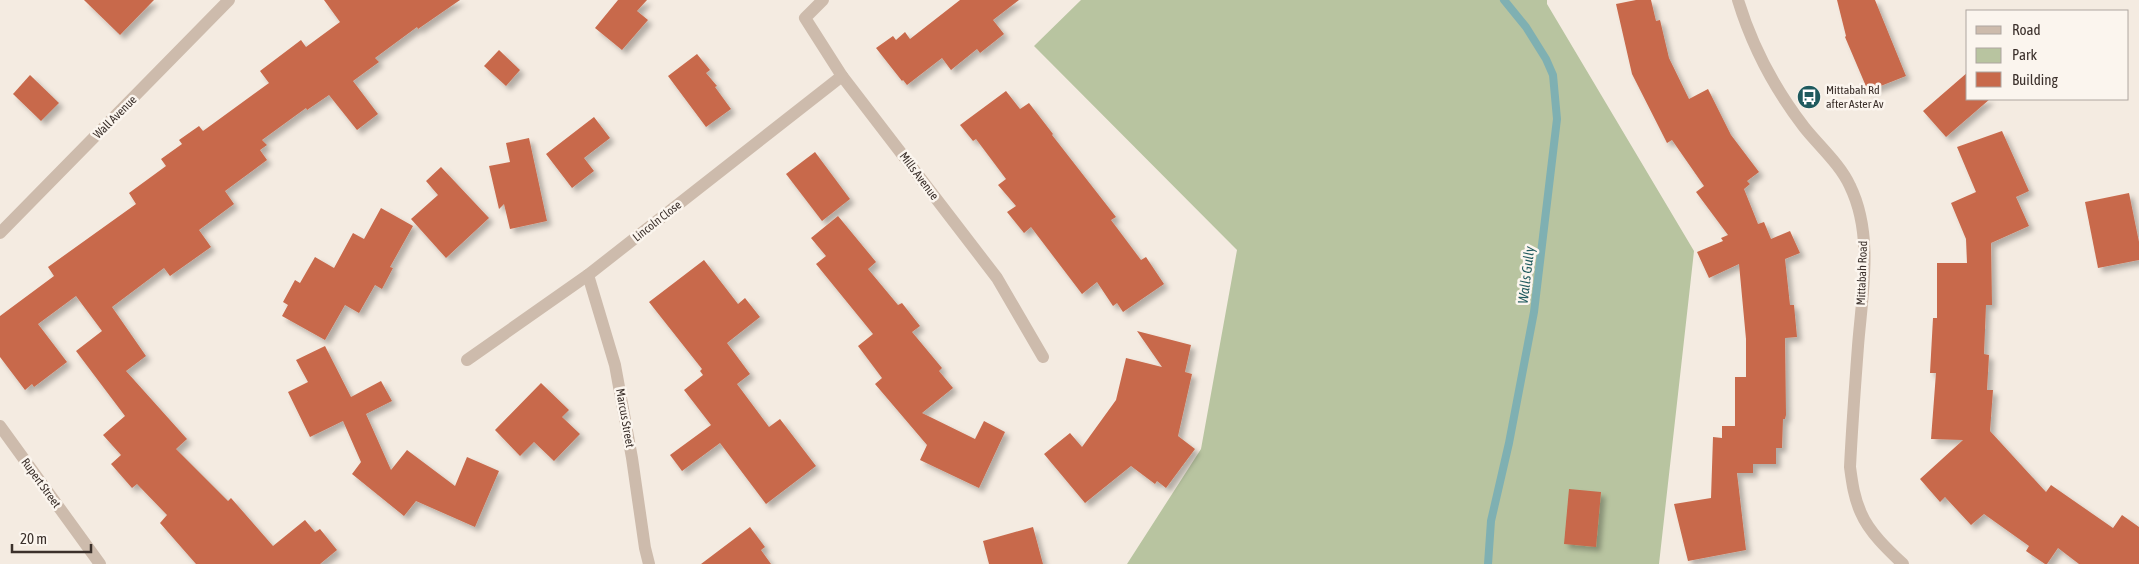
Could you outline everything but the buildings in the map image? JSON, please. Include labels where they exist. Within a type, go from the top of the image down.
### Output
[{"type":"street","name":"Wall Avenue","points":[[0,233],[229,0]]},
{"type":"street","name":"Mills Avenue","points":[[823,0],[805,18],[842,76],[997,278],[1043,357]]},
{"type":"street","name":"Mittabah Road","points":[[1738,0],[1745,24],[1773,82],[1804,126],[1850,184],[1858,207],[1863,226],[1864,269],[1850,467],[1854,492],[1861,514],[1880,541],[1903,564]]},
{"type":"street","name":"Lincoln Close","points":[[467,360],[588,275],[842,76]]},
{"type":"street","name":"Marcus Street","points":[[588,275],[615,365],[649,564]]},
{"type":"street","name":"Rupert Street","points":[[0,426],[100,564]]},
{"type":"green space","points":[[1081,0],[1547,0],[1547,4],[1694,251],[1659,564],[1127,564],[1201,449],[1237,250],[1034,46]]},
{"type":"waterway","name":"Walls Gully","points":[[1488,564],[1491,521],[1509,443],[1534,312],[1557,119],[1553,75],[1546,59],[1526,27],[1504,0]]},
{"type":"place","name":"Mittabah Rd after Aster Av","points":[[1809,97]]}]
